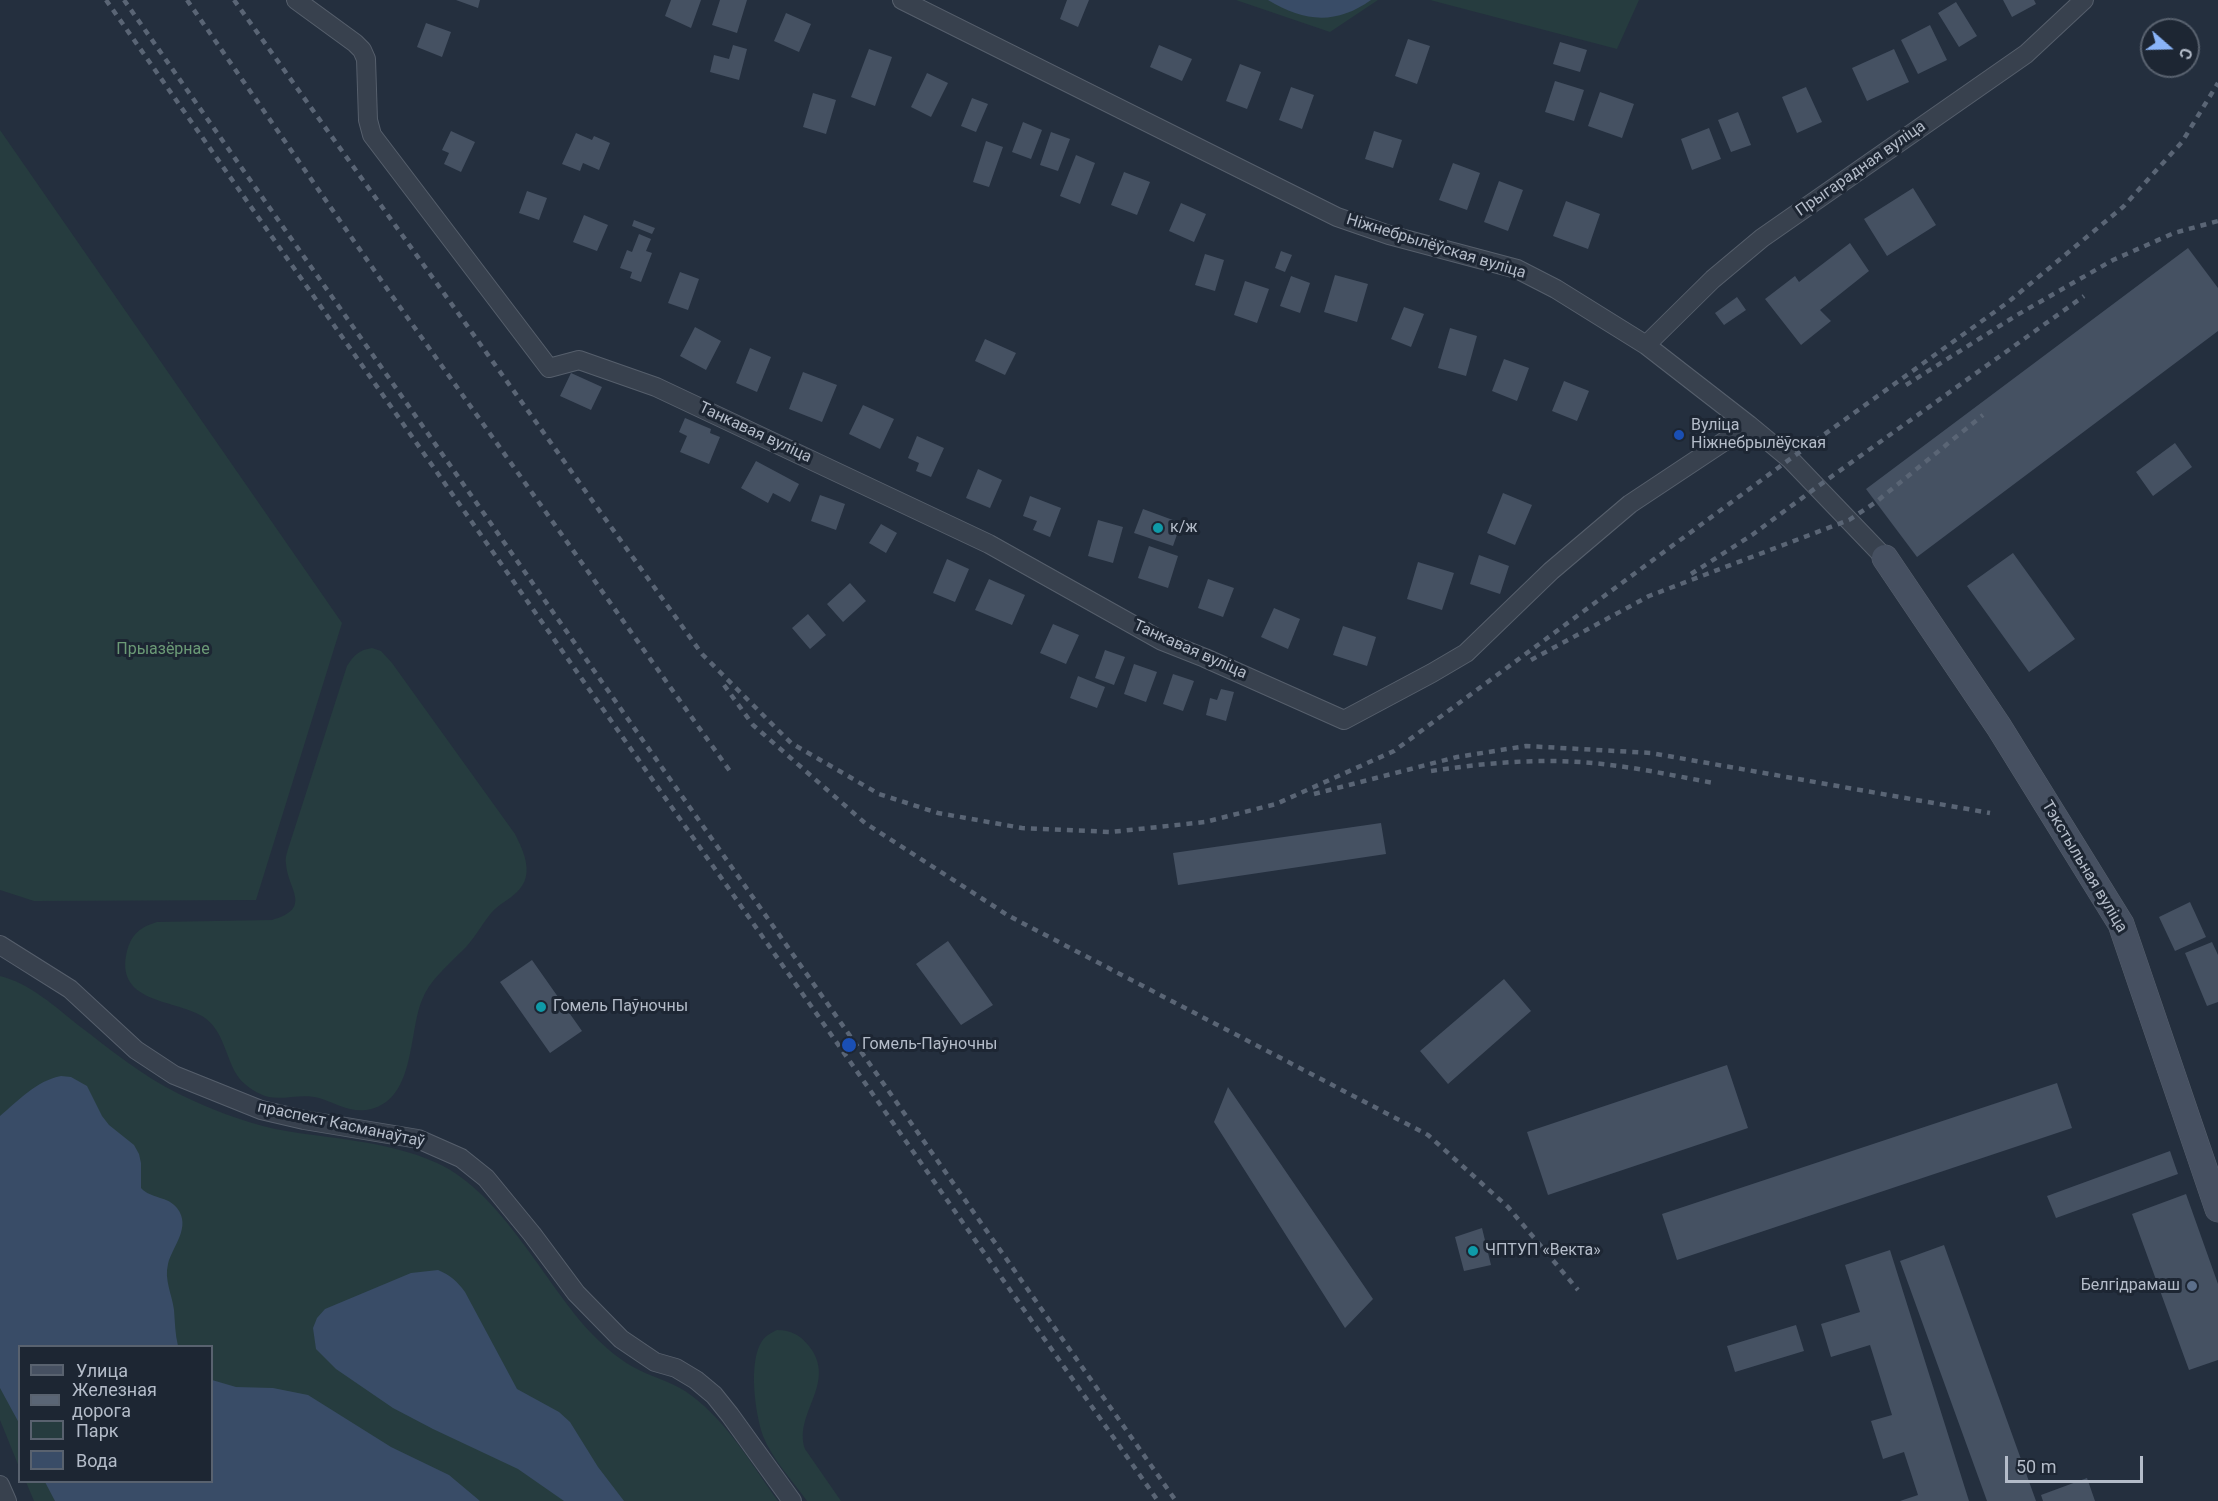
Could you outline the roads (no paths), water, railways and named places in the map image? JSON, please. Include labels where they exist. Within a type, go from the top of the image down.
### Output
[{"type":"street","name":"Танкавая вуліца","points":[[296,0],[355,42],[362,50],[366,59],[368,120],[372,135],[549,368],[579,360],[656,387],[989,544],[1162,641],[1344,720],[1432,674],[1466,652],[1551,572],[1630,504],[1749,425]]},
{"type":"street","name":"Ніжнебрылёўская вуліца","points":[[902,0],[1337,217],[1389,235],[1516,269],[1556,289],[1646,345],[1749,425],[1790,459],[1885,558]]},
{"type":"street","name":"Прыгарадная вуліца","points":[[1646,345],[1713,279],[1762,238],[2026,54],[2084,0]]},
{"type":"street","name":"Тэкстыльная вуліца","points":[[1885,558],[1999,727],[2121,924],[2218,1209]]},
{"type":"street","name":"праспект Касманаўтаў","points":[[0,945],[70,989],[136,1050],[174,1075],[261,1110],[304,1120],[418,1139],[461,1158],[486,1178],[576,1293],[621,1340],[655,1362],[676,1368],[696,1380],[714,1395],[792,1501]]},
{"type":"street","points":[[0,1485],[8,1501]]},
{"type":"water","points":[[1268,0],[1371,0],[1345,14],[1320,18],[1294,13]]},
{"type":"water","points":[[71,1077],[87,1086],[102,1116],[109,1125],[134,1145],[139,1154],[141,1188],[173,1204],[181,1215],[182,1230],[167,1270],[178,1345],[18,1345],[18,1421],[0,1388],[0,1116],[36,1087],[52,1078]]},
{"type":"water","points":[[438,1270],[453,1279],[465,1292],[517,1389],[559,1412],[570,1422],[598,1467],[624,1501],[564,1501],[518,1469],[393,1408],[336,1369],[316,1349],[313,1328],[317,1318],[325,1309],[411,1273]]},
{"type":"water","points":[[213,1380],[236,1387],[273,1388],[308,1395],[391,1447],[449,1475],[480,1501],[55,1501],[46,1483],[213,1483]]},
{"type":"railway","points":[[106,0],[1158,1501]]},
{"type":"railway","points":[[124,0],[1176,1501]]},
{"type":"railway","points":[[187,0],[390,293],[732,774]]},
{"type":"railway","points":[[234,0],[702,654],[791,743],[879,794],[938,813],[1022,828],[1111,832],[1205,822],[1276,804],[1394,751],[1790,459],[2007,303],[2123,207],[2182,142],[2218,83]]},
{"type":"railway","points":[[1906,385],[2017,315],[2113,260],[2174,233],[2218,221]]},
{"type":"railway","points":[[1691,574],[1752,535],[2084,296]]},
{"type":"railway","points":[[1531,660],[1649,596],[1849,520],[1876,502],[1983,415]]},
{"type":"railway","points":[[724,685],[753,725],[865,823],[1009,916],[1428,1135],[1508,1207],[1578,1290]]},
{"type":"railway","points":[[1314,794],[1457,757],[1526,746],[1651,753],[1990,813]]},
{"type":"railway","points":[[1431,771],[1498,763],[1565,761],[1623,767],[1714,783]]},
{"type":"place","name":"Вуліца Ніжнебрылёўская","points":[[1679,435]]},
{"type":"place","name":"к/ж","points":[[1158,528]]},
{"type":"place","name":"Гомель Паўночны","points":[[541,1007]]},
{"type":"place","name":"Гомель-Паўночны","points":[[849,1045]]},
{"type":"place","name":"ЧПТУП «Векта»","points":[[1473,1251]]},
{"type":"place","name":"Белгідрамаш","points":[[2192,1286]]},
{"type":"park label","name":"Прыазёрнае","points":[[163,650]]}]
